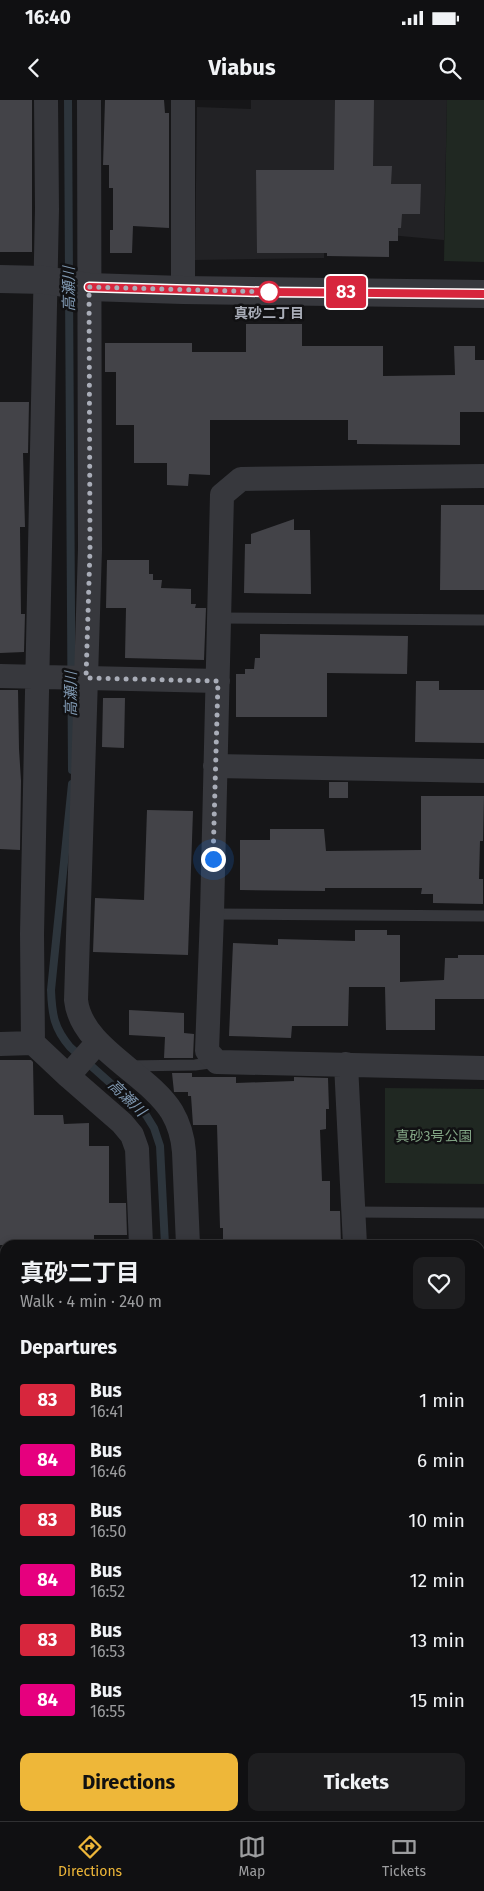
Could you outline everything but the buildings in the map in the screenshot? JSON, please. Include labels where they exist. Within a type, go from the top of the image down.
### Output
[{"type":"street","points":[[33,1043],[32,934],[42,676],[47,210],[46,100]]},
{"type":"street","points":[[89,100],[90,549],[83,677],[75,994],[80,1017],[96,1045],[126,1066],[160,1097],[177,1122],[184,1152],[188,1240]]},
{"type":"street","points":[[183,100],[183,290]]},
{"type":"street","points":[[0,279],[45,280],[89,287],[183,290],[484,294]]},
{"type":"street","points":[[484,476],[241,479],[222,495],[207,1051],[216,1062],[484,1068]]},
{"type":"street","points":[[0,676],[218,681]]},
{"type":"street","points":[[215,766],[484,771]]},
{"type":"street","points":[[0,1044],[33,1043],[70,1074],[122,1123],[135,1142],[141,1240]]},
{"type":"street","points":[[70,1074],[96,1045]]},
{"type":"street","points":[[346,1064],[355,1240]]},
{"type":"lane","points":[[220,618],[484,620]]},
{"type":"lane","points":[[212,914],[484,916]]},
{"type":"lane","points":[[126,1066],[195,1065],[216,1062]]},
{"type":"lane","points":[[354,1212],[484,1213]]},
{"type":"shaded area","points":[[251,100],[447,100],[444,240],[324,229],[324,258],[195,260],[197,107],[251,109]]},
{"type":"green space","points":[[447,100],[484,100],[484,262],[444,261]]},
{"type":"green space","name":"真砂3号公園","points":[[385,1088],[484,1089],[484,1184],[385,1183]]},
{"type":"waterway","name":"高瀬川","points":[[68,100],[69,278]]},
{"type":"waterway","name":"高瀬川","points":[[69,289],[72,770]]},
{"type":"waterway","name":"高瀬川","points":[[72,784],[51,990],[53,1014],[60,1034],[70,1047],[146,1115],[154,1128],[160,1146],[165,1240]]},
{"type":"bus line","name":"83","points":[[89,287],[269,292],[484,294]]},
{"type":"place","name":"真砂二丁目","points":[[269,292]]},
{"type":"route","points":[[213,859],[218,681],[86,678],[90,549],[89,287],[269,292]]}]
